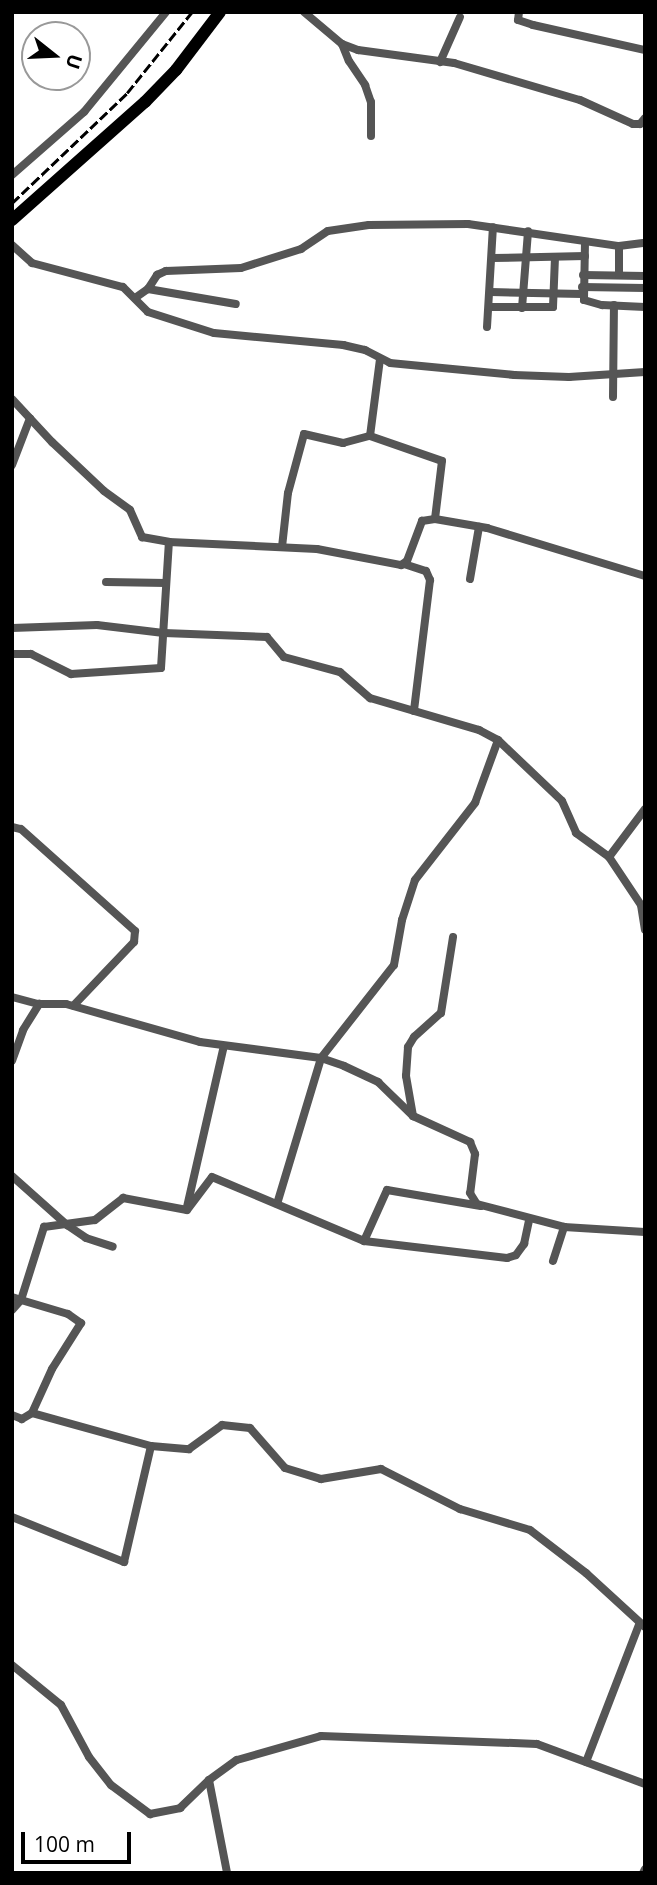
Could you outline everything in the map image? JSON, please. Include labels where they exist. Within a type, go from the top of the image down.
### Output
[{"type":"main road","points":[[12,220],[145,102],[176,70],[220,12]]},
{"type":"street","points":[[12,175],[84,112],[166,12]]},
{"type":"street","points":[[304,12],[342,44],[380,55],[440,62],[570,96],[636,125],[645,118]]},
{"type":"street","points":[[519,12],[518,20],[533,25],[645,50]]},
{"type":"street","points":[[440,62],[460,17]]},
{"type":"street","points":[[342,44],[349,61],[365,85],[371,102],[371,136]]},
{"type":"street","points":[[135,298],[148,289],[157,275],[166,271],[242,268],[301,249],[334,230],[414,223],[493,227],[619,246],[645,243]]},
{"type":"street","points":[[487,327],[493,227]]},
{"type":"street","points":[[522,308],[528,231]]},
{"type":"street","points":[[585,242],[582,291],[588,302],[645,307]]},
{"type":"street","points":[[12,245],[32,263],[117,285],[148,312],[197,329],[233,337],[343,345],[365,350],[390,363],[514,375],[613,376],[645,372]]},
{"type":"street","points":[[619,246],[619,275]]},
{"type":"street","points":[[493,258],[585,256]]},
{"type":"street","points":[[489,307],[551,308],[555,257]]},
{"type":"street","points":[[583,275],[645,276]]},
{"type":"street","points":[[491,292],[554,293],[645,288]]},
{"type":"street","points":[[148,289],[236,304]]},
{"type":"street","points":[[613,397],[614,305]]},
{"type":"street","points":[[370,436],[380,359]]},
{"type":"street","points":[[12,399],[104,491],[130,510],[139,534],[169,542],[317,549],[404,564],[426,571],[430,577],[414,711]]},
{"type":"street","points":[[13,460],[30,418]]},
{"type":"street","points":[[282,547],[288,493],[304,434],[343,443],[370,436],[442,461],[435,519]]},
{"type":"street","points":[[404,564],[419,525],[427,519],[435,519],[479,527],[645,576]]},
{"type":"street","points":[[470,579],[479,527]]},
{"type":"street","points":[[12,654],[31,654],[71,674],[161,668],[169,542]]},
{"type":"street","points":[[106,582],[166,583]]},
{"type":"street","points":[[12,628],[97,625],[164,633],[267,637],[284,657],[341,672],[370,698],[479,730],[498,740],[562,800],[576,833],[609,857],[641,905],[645,930]]},
{"type":"street","points":[[277,1203],[321,1058],[394,965],[402,920],[415,880],[475,803],[498,740]]},
{"type":"street","points":[[609,857],[645,809]]},
{"type":"street","points":[[12,827],[21,829],[135,931],[131,945],[72,1006]]},
{"type":"street","points":[[412,1116],[406,1076],[408,1047],[414,1037],[441,1013],[453,937]]},
{"type":"street","points":[[12,997],[39,1004],[57,1002],[224,1046],[321,1058],[368,1075],[388,1090],[412,1116],[474,1146],[470,1193],[484,1207]]},
{"type":"street","points":[[12,1061],[23,1030],[39,1004]]},
{"type":"street","points":[[187,1210],[224,1046]]},
{"type":"street","points":[[12,1176],[65,1224],[86,1238],[113,1247]]},
{"type":"street","points":[[187,1210],[212,1177],[364,1241],[507,1258],[516,1255],[524,1244],[529,1220]]},
{"type":"street","points":[[364,1241],[387,1190],[484,1207],[564,1227],[645,1232]]},
{"type":"street","points":[[12,1310],[44,1227],[95,1220],[123,1198],[187,1210]]},
{"type":"street","points":[[553,1261],[564,1227]]},
{"type":"street","points":[[12,1415],[22,1419],[32,1413],[52,1369],[81,1323],[68,1314],[17,1299]]},
{"type":"street","points":[[32,1413],[151,1446],[189,1449],[222,1425],[250,1428],[285,1468],[321,1479],[381,1469],[460,1509],[530,1530],[586,1573],[642,1626],[586,1762]]},
{"type":"street","points":[[12,1517],[124,1562],[151,1446]]},
{"type":"street","points":[[12,1665],[61,1705],[89,1757],[111,1785],[150,1814],[180,1808],[209,1780],[237,1760],[321,1736],[537,1744],[645,1784]]},
{"type":"street","points":[[209,1780],[227,1873]]},
{"type":"railway","points":[[12,203],[127,93],[192,12]]}]
